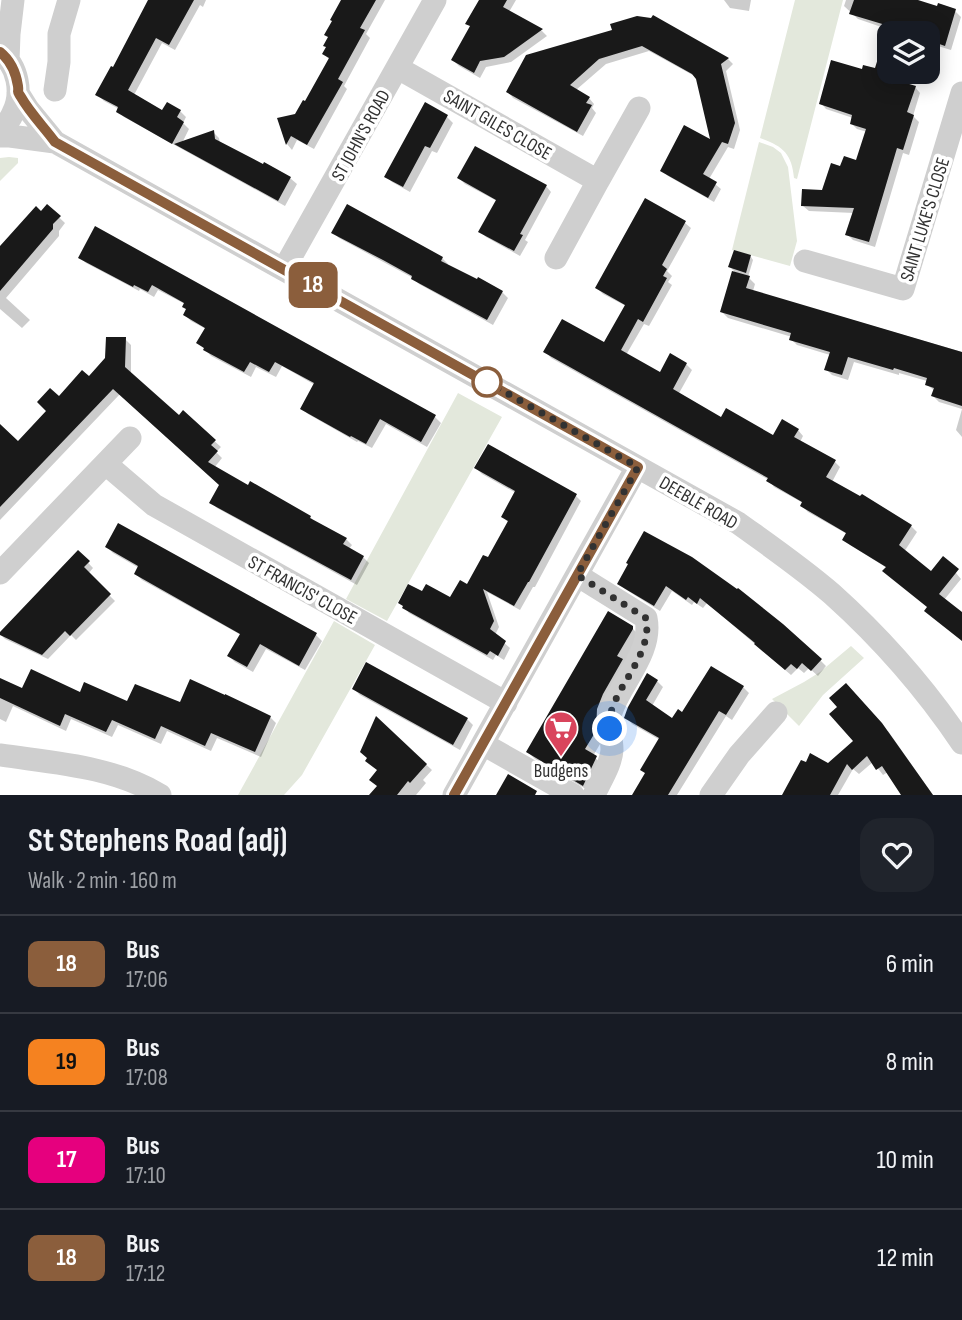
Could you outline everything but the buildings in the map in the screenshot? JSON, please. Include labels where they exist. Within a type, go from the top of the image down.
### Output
[{"type":"street","points":[[0,8],[10,0]]},
{"type":"street","points":[[0,134],[12,116],[18,93],[13,69],[4,57],[9,34],[10,0]]},
{"type":"street","points":[[54,90],[59,62],[59,34],[69,0]]},
{"type":"street","name":"ST JOHN'S ROAD","points":[[284,270],[435,0]]},
{"type":"street","name":"SAINT GILES CLOSE","points":[[398,68],[598,181]]},
{"type":"street","name":"DEEBLE ROAD","points":[[18,93],[55,142]]},
{"type":"street","name":"SAINT LUKE'S CLOSE","points":[[806,261],[903,289],[962,93]]},
{"type":"street","points":[[556,258],[639,108]]},
{"type":"street","name":"DEEBLE ROAD","points":[[0,134],[55,142],[738,523],[831,593],[855,616],[900,661],[962,743]]},
{"type":"street","points":[[0,573],[130,438]]},
{"type":"street","name":"ST FRANCIS' CLOSE","points":[[106,464],[154,505],[506,703]]},
{"type":"street","points":[[454,795],[638,467]]},
{"type":"street","points":[[577,575],[646,618],[648,626],[647,638],[608,722],[612,750],[594,795]]},
{"type":"street","points":[[711,795],[738,755],[776,713]]},
{"type":"street","points":[[483,744],[573,795]]},
{"type":"street","points":[[0,755],[85,767],[131,780],[160,795]]},
{"type":"shaded area","points":[[795,0],[843,0],[797,179],[794,178],[785,152],[760,138]]},
{"type":"shaded area","points":[[759,142],[781,153],[788,167],[797,241],[790,266],[732,250]]},
{"type":"shaded area","points":[[0,158],[18,158],[18,163],[0,181]]},
{"type":"shaded area","points":[[458,393],[502,417],[387,621],[346,599]]},
{"type":"shaded area","points":[[334,621],[375,645],[302,775],[284,795],[238,795]]},
{"type":"shaded area","points":[[851,646],[864,658],[823,695],[799,726],[772,699],[820,672]]},
{"type":"bus line","name":"18","points":[[0,52],[13,69],[18,93],[55,142],[638,467],[454,795]]},
{"type":"place","name":"Budgens","points":[[561,758]]},
{"type":"route","points":[[487,382],[638,467],[577,575],[646,618],[648,626],[647,638],[612,710],[608,722],[610,729]]}]
